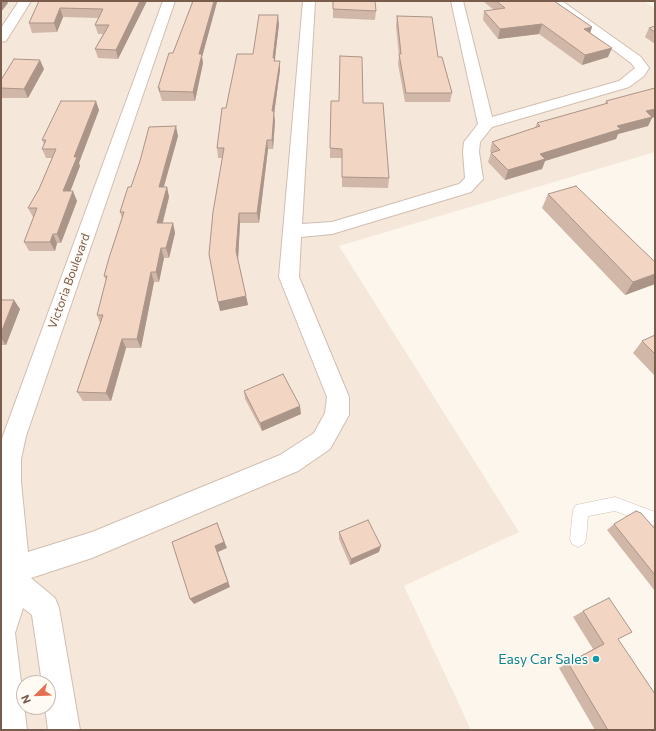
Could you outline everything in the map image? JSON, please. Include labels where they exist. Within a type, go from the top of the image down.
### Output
[{"type":"street","points":[[1,38],[25,1]]},
{"type":"street","name":"Victoria Boulevard","points":[[11,730],[1,633],[11,575],[8,482],[9,459],[14,436],[169,1]]},
{"type":"street","points":[[64,730],[45,608],[11,575],[92,545],[289,463],[322,441],[337,415],[338,397],[290,277],[309,1]]},
{"type":"street","points":[[457,1],[486,124]]},
{"type":"street","points":[[292,231],[332,228],[466,188],[474,180],[471,152],[472,142],[486,124],[624,84],[633,79],[642,68],[636,60],[554,1]]},
{"type":"lane","points":[[578,539],[581,510],[615,504],[655,519]]},
{"type":"shaded area","points":[[1,1],[644,1],[655,8],[655,152],[339,246],[519,532],[404,586],[471,730],[1,730]]},
{"type":"building","points":[[39,1],[140,1],[116,50],[95,49],[109,25],[95,25],[103,9],[60,8],[54,23],[29,23]]},
{"type":"building","points":[[193,1],[214,1],[199,54],[202,54],[193,92],[159,91],[160,88],[158,88],[169,53],[173,53]]},
{"type":"building","points":[[333,1],[375,1],[376,11],[333,9]]},
{"type":"building","points":[[496,1],[554,1],[592,27],[584,29],[612,48],[585,55],[542,24],[500,29],[484,11],[505,8]]},
{"type":"building","points":[[259,15],[278,15],[273,58],[275,58],[274,61],[280,61],[272,111],[274,111],[272,140],[267,140],[257,213],[239,213],[236,251],[246,296],[218,302],[209,254],[213,212],[224,148],[217,148],[222,108],[226,108],[237,54],[253,54]]},
{"type":"building","points":[[397,16],[432,17],[438,57],[442,57],[452,93],[406,93],[399,54],[401,54]]},
{"type":"building","points":[[655,26],[655,32],[649,28]]},
{"type":"building","points":[[340,56],[362,57],[363,103],[383,103],[389,178],[342,177],[342,149],[330,148],[331,101],[339,101]]},
{"type":"building","points":[[14,59],[40,60],[24,89],[1,88],[1,80]]},
{"type":"building","points":[[655,88],[655,109],[646,111],[652,117],[617,126],[621,129],[540,154],[545,159],[508,170],[491,153],[500,150],[492,142],[540,126],[537,123],[608,103],[606,101]]},
{"type":"building","points":[[61,101],[96,101],[74,157],[77,157],[63,191],[73,191],[57,234],[53,234],[50,242],[24,242],[37,208],[28,208],[39,189],[56,149],[42,149],[46,140],[42,140]]},
{"type":"building","points":[[176,126],[159,187],[167,187],[157,223],[173,223],[166,248],[161,248],[156,272],[151,272],[137,339],[122,339],[106,393],[77,392],[103,315],[97,315],[107,276],[104,276],[124,212],[120,212],[128,187],[131,187],[140,161],[149,127]]},
{"type":"building","points":[[576,186],[655,262],[655,274],[633,282],[548,194]]},
{"type":"building","points":[[1,300],[14,300],[1,333]]},
{"type":"building","points":[[655,335],[655,354],[642,341]]},
{"type":"building","points":[[283,374],[300,406],[260,423],[244,391]]},
{"type":"building","points":[[636,511],[641,513],[655,529],[655,575],[614,524]]},
{"type":"building","points":[[368,520],[381,546],[351,559],[339,532]]},
{"type":"building","points":[[217,523],[224,542],[215,546],[228,582],[190,599],[172,542]]},
{"type":"building","name":"Easy Car Sales","points":[[609,598],[632,632],[618,639],[655,694],[655,730],[608,730],[568,663],[604,644],[583,611]]},
{"type":"place","name":"Easy Car Sales","points":[[596,659]]}]
